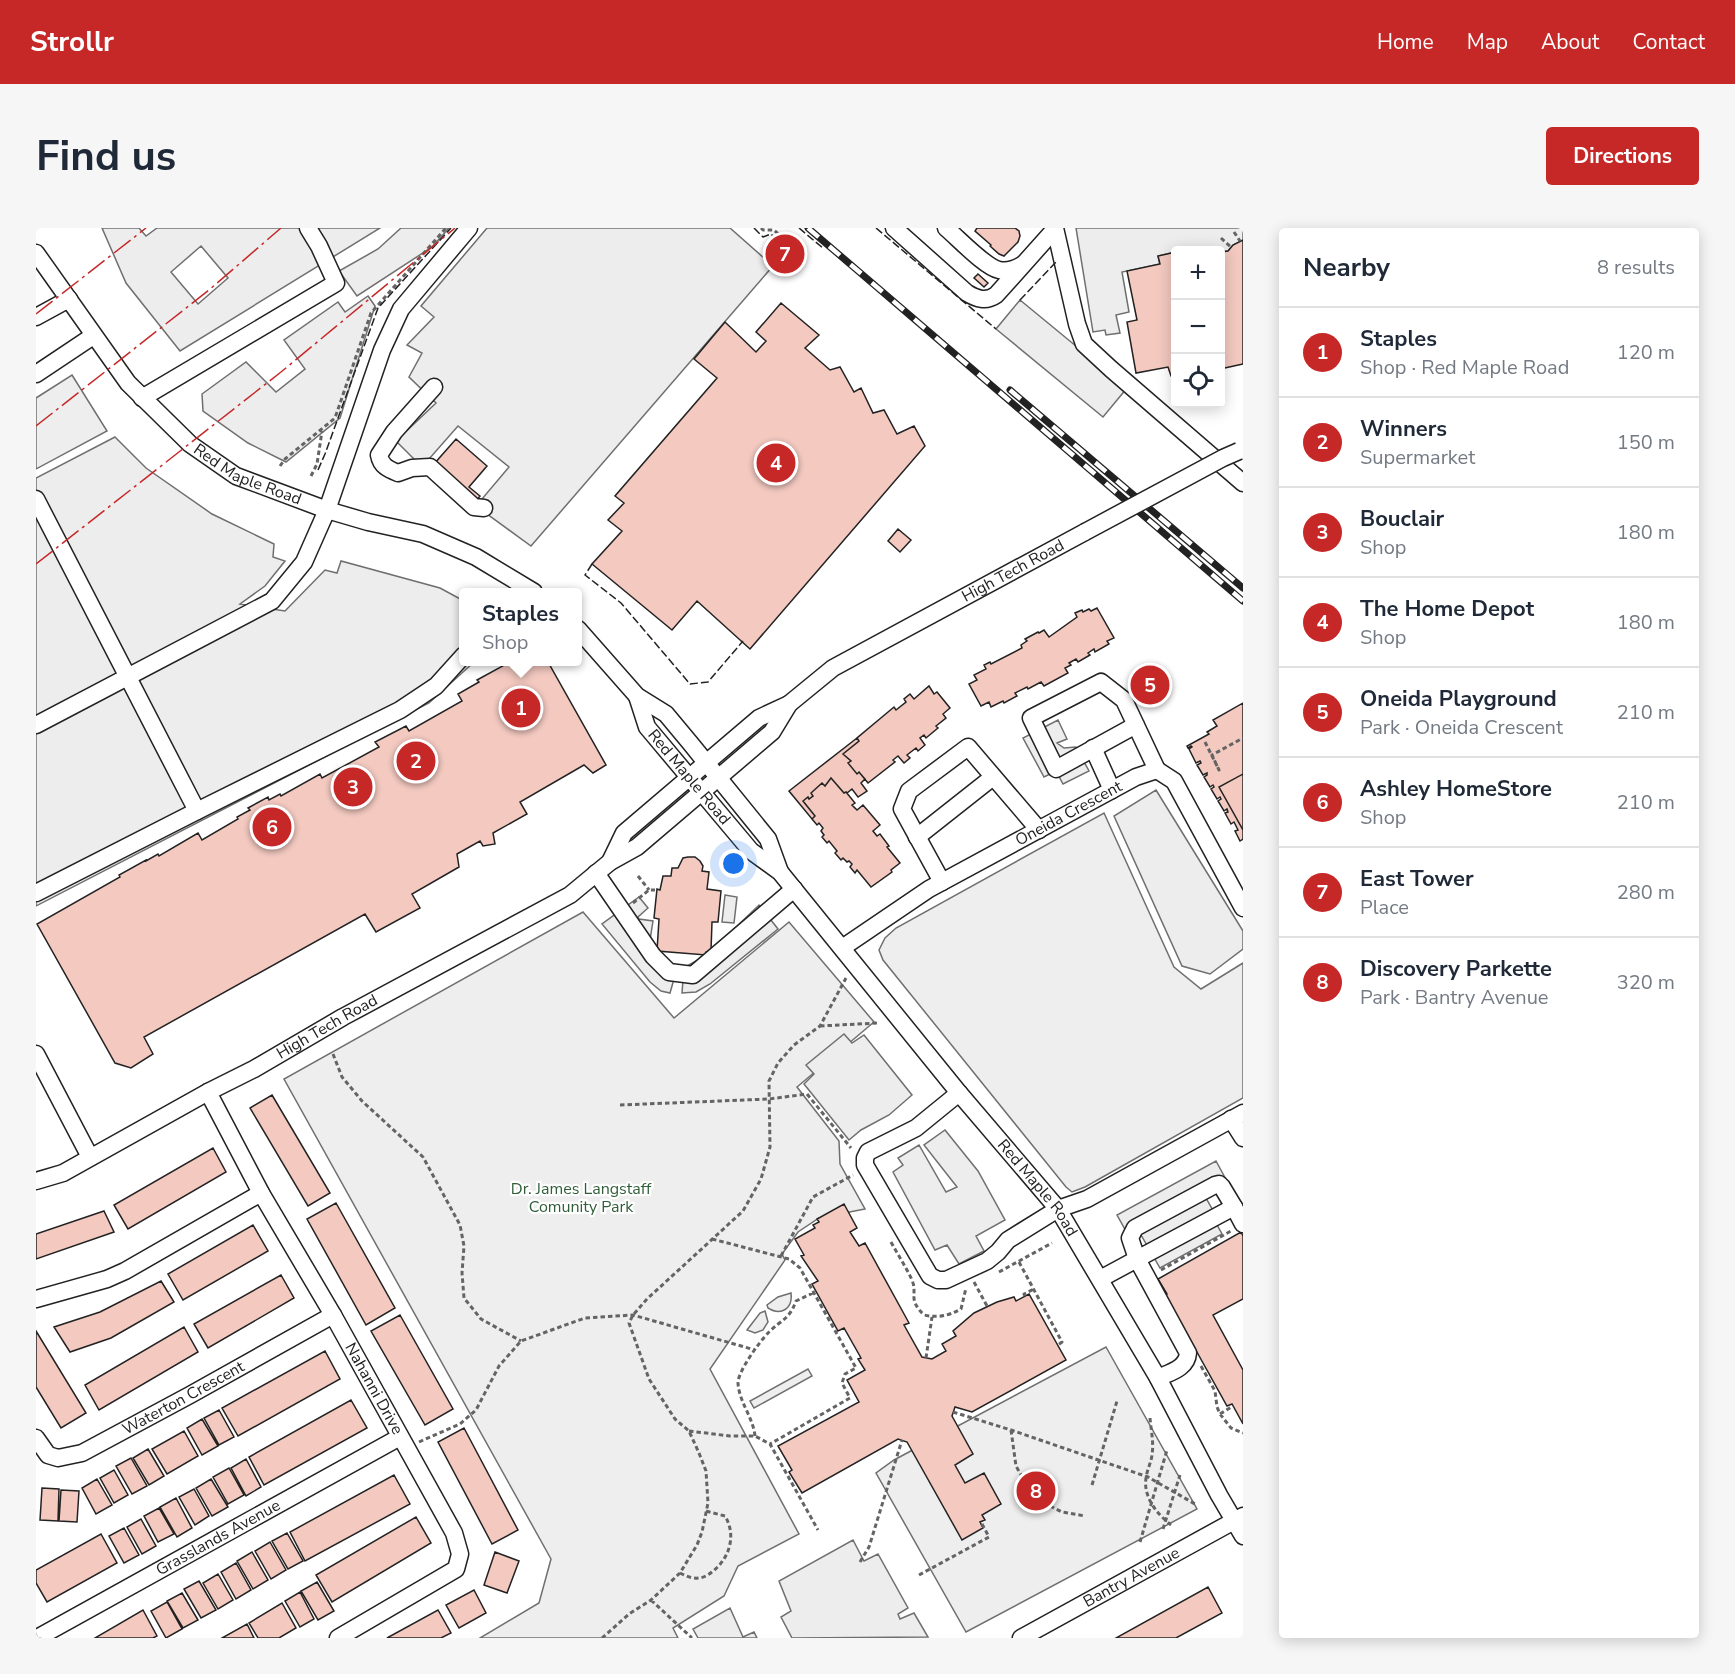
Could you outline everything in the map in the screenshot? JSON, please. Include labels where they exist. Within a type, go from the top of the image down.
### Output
[{"type":"street","points":[[142,398],[336,282],[308,228]]},
{"type":"street","points":[[36,725],[272,601],[304,562],[327,510],[382,350],[401,309],[469,228]]},
{"type":"street","points":[[894,228],[968,292],[987,300],[996,295],[1054,228]]},
{"type":"street","points":[[946,228],[993,268],[1011,270],[1023,265]]},
{"type":"street","points":[[1054,228],[1084,344],[1243,483]]},
{"type":"street","name":"Red Maple Road","points":[[36,253],[128,383],[190,444],[236,476],[327,510],[423,534],[476,557],[522,588]]},
{"type":"street","points":[[36,317],[69,299]]},
{"type":"street","points":[[36,374],[93,336]]},
{"type":"street","points":[[434,387],[394,432],[379,455],[380,460],[383,466],[398,473],[412,468],[430,467],[474,507],[484,508]]},
{"type":"street","name":"High Tech Road","points":[[610,862],[624,832],[759,718],[789,704],[833,668],[1241,450]]},
{"type":"street","points":[[36,499],[196,811]]},
{"type":"street","name":"Red Maple Road","points":[[582,634],[637,696],[666,714],[706,762],[768,839],[780,872]]},
{"type":"street","points":[[36,893],[400,710],[436,686],[459,661]]},
{"type":"street","points":[[1136,725],[1056,769],[1031,718],[1101,682],[1124,700],[1136,725],[1157,770],[1174,781],[1243,908]]},
{"type":"street","name":"Red Maple Road","points":[[637,696],[647,727],[701,793],[751,851],[780,872],[1058,1209],[1158,1378],[1219,1495],[1239,1518],[1243,1536]]},
{"type":"street","name":"High Tech Road","points":[[36,1181],[63,1173],[254,1069],[343,1017],[570,895],[610,862],[638,847],[772,732],[789,704]]},
{"type":"street","points":[[942,882],[902,809],[909,791],[968,747],[1039,830]]},
{"type":"street","points":[[1093,748],[1112,790]]},
{"type":"street","name":"Oneida Crescent","points":[[842,948],[942,882],[1136,777],[1157,770]]},
{"type":"street","points":[[917,837],[993,777]]},
{"type":"street","points":[[596,873],[653,956],[669,972],[693,975],[794,889]]},
{"type":"street","points":[[36,1054],[90,1157]]},
{"type":"street","name":"Nahanni Drive","points":[[208,1092],[261,1193],[333,1315],[454,1533],[460,1554],[456,1569],[338,1638]]},
{"type":"street","points":[[960,1093],[916,1128],[868,1152],[864,1158],[865,1165],[930,1276],[938,1280],[946,1280],[987,1262],[1008,1240],[1058,1209],[1087,1199],[1237,1116],[1243,1138]]},
{"type":"street","points":[[1158,1378],[1185,1365],[1188,1353],[1137,1259],[1130,1238],[1135,1228],[1219,1184],[1234,1208],[1238,1227]]},
{"type":"street","points":[[36,1299],[106,1279],[125,1271],[261,1193]]},
{"type":"street","points":[[1100,1278],[1234,1208]]},
{"type":"street","name":"Waterton Crescent","points":[[36,1438],[48,1455],[58,1458],[82,1454],[333,1315]]},
{"type":"street","name":"Grasslands Avenue","points":[[37,1638],[400,1437]]},
{"type":"street","name":"Bantry Avenue","points":[[1021,1638],[1239,1518]]},
{"type":"path","points":[[280,466],[285,459],[336,418],[371,313],[446,228]]},
{"type":"path","points":[[761,228],[774,230],[783,238],[775,247],[787,257]]},
{"type":"path","points":[[1234,232],[1240,241]]},
{"type":"path","points":[[1221,238],[1231,247]]},
{"type":"path","points":[[311,476],[317,464],[322,430]]},
{"type":"path","points":[[1204,742],[1219,770],[1212,755],[1243,738]]},
{"type":"path","points":[[638,876],[649,890]]},
{"type":"path","points":[[623,912],[649,890],[655,890]]},
{"type":"path","points":[[602,1638],[608,1636],[629,1614],[651,1600],[680,1573],[698,1545],[708,1503],[706,1471],[689,1431],[675,1419],[649,1379],[629,1323],[647,1299],[743,1211],[761,1179],[770,1147],[769,1081],[778,1063],[794,1045],[820,1026],[837,992],[855,964]]},
{"type":"path","points":[[820,1026],[878,1023]]},
{"type":"path","points":[[333,1053],[342,1077],[362,1101],[423,1157],[460,1225],[464,1246],[462,1273],[465,1298],[481,1319],[521,1341]]},
{"type":"path","points":[[620,1106],[769,1099],[807,1094],[851,1148],[860,1144]]},
{"type":"path","points":[[781,1257],[813,1197],[852,1175],[850,1166]]},
{"type":"path","points":[[1152,1275],[1238,1227]]},
{"type":"path","points":[[886,1234],[913,1282],[913,1298],[916,1307],[924,1315],[943,1317],[961,1309],[967,1284],[973,1280],[987,1306]]},
{"type":"path","points":[[712,1239],[789,1259],[800,1268],[856,1368],[844,1374],[842,1383],[850,1398],[771,1444]]},
{"type":"path","points":[[993,1276],[1052,1243]]},
{"type":"path","points":[[1019,1262],[1062,1342],[1058,1344]]},
{"type":"path","points":[[1026,1296],[1024,1294],[1034,1288]]},
{"type":"path","points":[[755,1436],[739,1392],[738,1380],[768,1332],[792,1313],[796,1301],[813,1293]]},
{"type":"path","points":[[416,1443],[460,1424],[476,1410],[499,1366],[521,1341],[585,1318],[633,1315],[755,1350]]},
{"type":"path","points":[[926,1358],[932,1317]]},
{"type":"path","points":[[1200,1365],[1215,1391],[1220,1414],[1231,1428],[1243,1434]]},
{"type":"path","points":[[1092,1485],[1117,1401]]},
{"type":"path","points":[[1220,1414],[1233,1406]]},
{"type":"path","points":[[953,1412],[1146,1476],[1195,1504]]},
{"type":"path","points":[[1150,1418],[1152,1456],[1146,1476],[1146,1489],[1150,1502],[1171,1525]]},
{"type":"path","points":[[1011,1430],[1016,1466],[1028,1487],[1042,1502],[1062,1512],[1085,1516]]},
{"type":"path","points":[[689,1431],[730,1436],[755,1436],[771,1444],[818,1530]]},
{"type":"path","points":[[860,1562],[869,1547],[902,1440]]},
{"type":"path","points":[[1140,1542],[1167,1450]]},
{"type":"path","points":[[1163,1529],[1180,1475]]},
{"type":"path","points":[[680,1573],[687,1577],[700,1578],[716,1568],[728,1553],[730,1541],[725,1516],[706,1511]]},
{"type":"path","points":[[919,1575],[989,1537],[981,1522]]},
{"type":"path","points":[[651,1600],[692,1638]]},
{"type":"green space","points":[[72,375],[107,431],[36,469],[36,398]]},
{"type":"green space","points":[[1147,668],[1163,672],[1161,690],[1145,696],[1134,680]]},
{"type":"green space","points":[[1104,813],[1174,967],[1201,989],[1243,963],[1243,1098],[1085,1187],[1072,1192],[883,960],[879,950],[885,938],[896,928]]},
{"type":"green space","name":"Dr. James Langstaff Comunity Park","points":[[583,912],[674,1018],[789,922],[874,1022],[797,1087],[839,1141],[840,1164],[865,1209],[819,1218],[798,1232],[782,1254],[785,1260],[710,1369],[799,1534],[738,1566],[724,1596],[673,1628],[678,1638],[480,1638],[539,1603],[551,1559],[284,1079]]},
{"type":"green space","points":[[791,1293],[790,1303],[785,1310],[777,1311],[768,1308],[767,1305],[778,1297]]},
{"type":"green space","points":[[765,1311],[768,1322],[763,1330],[755,1333],[747,1330],[760,1313]]},
{"type":"green space","points":[[1106,1347],[1197,1509],[966,1632],[876,1473],[894,1460]]},
{"type":"green space","points":[[808,1369],[812,1376],[754,1408],[750,1401]]},
{"type":"shaded area","points":[[102,228],[139,228],[146,236],[157,228],[380,228],[180,351],[126,283]],"holes":[[[201,246],[228,278],[198,304],[171,272]]]},
{"type":"shaded area","points":[[401,228],[449,228],[432,247],[357,296],[339,271],[378,249]]},
{"type":"shaded area","points":[[487,228],[730,228],[773,266],[531,546],[476,506],[509,467],[458,426],[422,467],[396,441],[436,403],[409,377],[422,353],[407,345],[434,317],[421,306]]},
{"type":"shaded area","points":[[1076,228],[1243,228],[1243,240],[1233,245],[1228,251],[1225,251],[1225,246],[1171,246],[1171,253],[1158,256],[1160,264],[1122,272],[1129,312],[1116,315],[1120,333],[1106,335],[1105,330],[1093,332]]},
{"type":"shaded area","points":[[368,296],[375,306],[340,418],[286,462],[248,443],[203,411],[202,394],[246,362],[276,392],[305,369],[284,340],[338,302],[345,312]]},
{"type":"shaded area","points":[[1020,300],[1127,388],[1103,417],[996,329]]},
{"type":"shaded area","points":[[115,437],[146,468],[212,514],[274,544],[273,557],[285,561],[265,586],[240,604],[285,611],[325,570],[337,573],[341,561],[440,588],[459,598],[459,666],[470,666],[429,703],[36,906],[36,478]]},
{"type":"shaded area","points":[[1058,720],[1067,739],[1057,743],[1064,748],[1076,747],[1089,771],[1063,784],[1056,771],[1044,777],[1023,738]]},
{"type":"shaded area","points":[[1156,790],[1243,931],[1243,949],[1210,974],[1182,966],[1114,816]]},
{"type":"shaded area","points":[[725,895],[737,897],[734,923],[722,922]]},
{"type":"shaded area","points":[[639,897],[648,908],[638,917],[639,919],[653,921],[650,940],[669,963],[678,967],[687,966],[707,955],[759,905],[778,929],[710,984],[696,992],[682,993],[683,980],[674,979],[670,993],[661,991],[650,982],[602,924]]},
{"type":"shaded area","points":[[844,1034],[852,1043],[864,1035],[912,1095],[889,1115],[861,1130],[849,1140],[804,1084],[814,1074],[806,1065]]},
{"type":"shaded area","points":[[945,1130],[978,1171],[1005,1220],[976,1236],[984,1251],[959,1264],[947,1245],[935,1250],[893,1172],[903,1165],[898,1158],[919,1145],[946,1192],[957,1187],[924,1145]]},
{"type":"shaded area","points":[[1216,1161],[1229,1185],[1206,1198],[1219,1221],[1216,1223],[1222,1234],[1160,1268],[1141,1235],[1131,1240],[1117,1215]]},
{"type":"shaded area","points":[[853,1540],[864,1561],[878,1554],[908,1608],[898,1614],[900,1619],[914,1613],[928,1637],[792,1638],[781,1617],[791,1611],[779,1581]]},
{"type":"shaded area","points":[[730,1608],[743,1637],[754,1632],[757,1638],[698,1638],[693,1629]]},
{"type":"building","points":[[977,228],[1015,228],[1019,231],[1020,236],[1018,242],[1004,256],[975,231]]},
{"type":"building","points":[[1243,240],[1243,364],[1225,368],[1225,251]]},
{"type":"building","points":[[778,241],[799,259],[792,268],[770,250]]},
{"type":"building","points":[[1171,253],[1171,376],[1168,367],[1136,373],[1127,322],[1137,320],[1127,271],[1160,264],[1158,256]]},
{"type":"building","points":[[978,274],[988,283],[984,287],[974,278]]},
{"type":"building","points":[[781,303],[819,335],[805,348],[830,370],[840,367],[854,392],[861,388],[873,413],[884,410],[897,434],[914,426],[925,446],[750,649],[697,601],[672,630],[592,564],[622,531],[608,520],[624,503],[615,496],[717,378],[694,359],[725,322],[756,352],[766,341],[756,332]]},
{"type":"building","points":[[456,439],[487,466],[469,487],[480,496],[476,501],[434,464]]},
{"type":"building","points":[[898,529],[911,540],[900,552],[888,541]]},
{"type":"building","points":[[1097,608],[1114,638],[1107,641],[1109,644],[1095,652],[1094,649],[1088,653],[1090,655],[1078,662],[1076,659],[1069,663],[1071,665],[1065,668],[1068,673],[1044,686],[1041,682],[1015,693],[1017,696],[1004,703],[1003,701],[991,707],[989,702],[981,706],[969,684],[977,680],[974,675],[986,669],[984,665],[990,662],[991,664],[1022,648],[1021,645],[1027,641],[1025,639],[1038,632],[1044,630],[1049,637],[1077,617],[1075,613]]},
{"type":"building","points":[[503,666],[550,666],[606,765],[593,773],[584,765],[520,802],[527,814],[493,833],[495,844],[483,846],[480,841],[457,854],[459,867],[412,894],[420,908],[376,932],[365,914],[144,1037],[153,1054],[131,1068],[115,1063],[37,924],[120,877],[119,875],[158,854],[159,856],[198,833],[202,840],[238,819],[237,817],[250,810],[248,808],[268,797],[269,800],[280,794],[281,796],[320,774],[322,778],[379,747],[375,742],[406,726],[409,731],[462,701],[458,694],[479,682],[477,680]]},
{"type":"building","points":[[929,686],[934,694],[937,692],[950,708],[943,714],[946,718],[926,738],[924,735],[920,738],[925,745],[918,751],[916,748],[907,755],[910,758],[904,763],[898,756],[893,760],[895,762],[868,783],[859,772],[857,774],[848,763],[851,761],[843,754],[859,741],[857,738],[894,707],[896,710],[906,702],[904,699],[910,694],[914,699]]},
{"type":"building","points":[[1243,703],[1243,839],[1240,841],[1234,822],[1231,824],[1225,813],[1228,812],[1227,809],[1224,811],[1218,801],[1220,797],[1217,799],[1211,789],[1213,785],[1210,787],[1204,777],[1207,773],[1203,775],[1197,765],[1201,763],[1200,761],[1196,763],[1189,749],[1192,747],[1187,746],[1209,734],[1207,732],[1217,726],[1213,720]]},
{"type":"building","points":[[857,738],[859,741],[843,754],[851,761],[848,763],[857,774],[859,772],[865,779],[861,783],[867,791],[858,797],[852,789],[844,793],[831,778],[825,786],[822,783],[811,793],[813,796],[803,801],[815,816],[812,819],[789,791]]},
{"type":"building","points":[[1243,774],[1243,830],[1219,787]]},
{"type":"building","points":[[831,778],[855,803],[852,805],[857,810],[863,805],[880,825],[873,831],[877,836],[880,834],[900,863],[891,870],[892,872],[871,887],[857,870],[855,873],[849,861],[843,858],[841,860],[829,841],[827,843],[822,837],[823,828],[812,819],[815,816],[803,801],[813,796],[811,793],[822,783],[825,786]]},
{"type":"building","points":[[695,857],[703,866],[702,871],[709,872],[707,889],[721,891],[718,922],[712,922],[711,951],[706,952],[706,955],[657,951],[659,919],[654,918],[657,889],[660,890],[663,876],[671,876],[672,868],[678,868],[683,858]]},
{"type":"building","points":[[272,1095],[330,1193],[308,1206],[250,1108]]},
{"type":"building","points":[[213,1148],[226,1172],[128,1229],[114,1205]]},
{"type":"building","points":[[336,1203],[395,1308],[366,1325],[307,1219]]},
{"type":"building","points":[[844,1204],[857,1228],[850,1232],[859,1246],[865,1243],[909,1323],[904,1325],[922,1357],[932,1359],[946,1351],[942,1344],[956,1336],[953,1331],[974,1313],[997,1302],[1014,1297],[1016,1301],[1029,1294],[1066,1360],[972,1412],[955,1407],[952,1416],[973,1454],[955,1465],[965,1483],[984,1473],[1001,1504],[982,1515],[985,1520],[980,1522],[983,1528],[962,1540],[907,1442],[898,1439],[802,1493],[789,1472],[792,1470],[778,1446],[859,1402],[847,1380],[865,1370],[858,1359],[861,1358],[844,1328],[838,1331],[812,1284],[818,1281],[801,1256],[804,1255],[795,1239],[815,1228],[813,1225],[819,1222],[817,1219]]},
{"type":"building","points":[[104,1211],[114,1232],[36,1259],[36,1234]]},
{"type":"building","points":[[253,1225],[268,1251],[183,1300],[168,1274]]},
{"type":"building","points":[[1241,1232],[1243,1236],[1243,1299],[1213,1315],[1243,1370],[1243,1424],[1232,1404],[1227,1406],[1173,1309],[1153,1302],[1167,1294],[1158,1279]]},
{"type":"building","points":[[281,1275],[294,1298],[208,1348],[194,1324]]},
{"type":"building","points":[[161,1281],[174,1302],[111,1338],[70,1352],[54,1327],[100,1312]]},
{"type":"building","points":[[400,1315],[453,1409],[425,1425],[371,1331]]},
{"type":"building","points":[[184,1327],[198,1352],[99,1410],[85,1385]]},
{"type":"building","points":[[36,1331],[86,1413],[61,1428],[36,1387]]},
{"type":"building","points":[[325,1351],[340,1379],[238,1436],[222,1408]]},
{"type":"building","points":[[351,1400],[367,1428],[264,1485],[249,1457]]},
{"type":"building","points":[[219,1410],[234,1437],[219,1445],[204,1418]]},
{"type":"building","points":[[202,1419],[218,1446],[202,1455],[187,1428]]},
{"type":"building","points":[[464,1428],[518,1530],[492,1544],[438,1442]]},
{"type":"building","points":[[184,1431],[198,1456],[167,1474],[152,1449]]},
{"type":"building","points":[[148,1449],[164,1476],[149,1485],[133,1458]]},
{"type":"building","points":[[131,1458],[147,1486],[132,1494],[116,1466]]},
{"type":"building","points":[[246,1459],[261,1487],[246,1496],[231,1468]]},
{"type":"building","points":[[229,1468],[244,1495],[228,1504],[213,1477]]},
{"type":"building","points":[[114,1470],[128,1495],[114,1503],[100,1478]]},
{"type":"building","points":[[394,1475],[410,1504],[305,1561],[290,1532]]},
{"type":"building","points":[[97,1479],[112,1505],[96,1514],[82,1488]]},
{"type":"building","points":[[211,1479],[228,1507],[212,1516],[196,1488]]},
{"type":"building","points":[[42,1488],[59,1489],[58,1521],[40,1520]]},
{"type":"building","points":[[194,1489],[209,1516],[195,1525],[179,1497]]},
{"type":"building","points":[[61,1490],[79,1491],[77,1522],[59,1521]]},
{"type":"building","points":[[176,1498],[192,1528],[177,1537],[160,1507]]},
{"type":"building","points":[[159,1508],[174,1534],[158,1542],[144,1516]]},
{"type":"building","points":[[416,1517],[431,1543],[332,1602],[316,1575]]},
{"type":"building","points":[[141,1519],[156,1546],[142,1554],[127,1527]]},
{"type":"building","points":[[124,1528],[139,1555],[124,1563],[109,1536]]},
{"type":"building","points":[[287,1533],[303,1561],[288,1569],[272,1541]]},
{"type":"building","points":[[101,1534],[117,1563],[47,1602],[36,1583],[36,1570]]},
{"type":"building","points":[[270,1542],[286,1570],[271,1579],[255,1551]]},
{"type":"building","points":[[252,1552],[268,1580],[253,1589],[237,1561]]},
{"type":"building","points":[[495,1552],[519,1561],[507,1593],[484,1585]]},
{"type":"building","points":[[236,1563],[251,1590],[236,1599],[221,1572]]},
{"type":"building","points":[[218,1574],[233,1600],[218,1609],[203,1583]]},
{"type":"building","points":[[199,1581],[216,1610],[201,1618],[184,1589]]},
{"type":"building","points":[[317,1582],[334,1611],[318,1620],[301,1591]]},
{"type":"building","points":[[1208,1587],[1222,1613],[1176,1638],[1116,1638]]},
{"type":"building","points":[[474,1590],[486,1613],[459,1628],[446,1605]]},
{"type":"building","points":[[300,1592],[314,1619],[300,1627],[285,1601]]},
{"type":"building","points":[[182,1593],[198,1620],[183,1628],[167,1601]]},
{"type":"building","points":[[167,1602],[182,1629],[166,1638],[151,1611]]},
{"type":"building","points":[[282,1603],[296,1628],[279,1638],[258,1638],[249,1623]]},
{"type":"building","points":[[143,1610],[157,1636],[153,1638],[95,1638]]},
{"type":"building","points":[[438,1610],[451,1633],[441,1638],[387,1638]]},
{"type":"building","points":[[247,1624],[254,1638],[222,1638]]},
{"type":"railway","points":[[808,228],[1243,601]]},
{"type":"railway","points":[[1010,390],[1243,588]]},
{"type":"fence","points":[[318,470],[378,308],[451,228]]},
{"type":"fence","points":[[754,228],[763,237],[771,234],[778,241]]},
{"type":"fence","points":[[799,228],[824,249]]},
{"type":"fence","points":[[876,228],[996,329]]},
{"type":"fence","points":[[1020,300],[1057,261]]},
{"type":"fence","points":[[592,564],[585,575],[621,603],[690,684],[708,682],[743,641]]},
{"type":"power","points":[[36,314],[146,228]]},
{"type":"power","points":[[36,426],[209,290],[281,228]]},
{"type":"power","points":[[36,564],[281,372],[455,228]]},
{"type":"place","name":"East Tower","points":[[785,254]]},
{"type":"place","name":"The Home Depot","points":[[776,463]]},
{"type":"place","name":"Oneida Playground","points":[[1150,685]]},
{"type":"place","name":"Staples","points":[[521,708]]},
{"type":"place","name":"Winners","points":[[416,761]]},
{"type":"place","name":"Bouclair","points":[[353,787]]},
{"type":"place","name":"Ashley HomeStore","points":[[272,827]]},
{"type":"place","name":"Discovery Parkette","points":[[1036,1491]]}]
